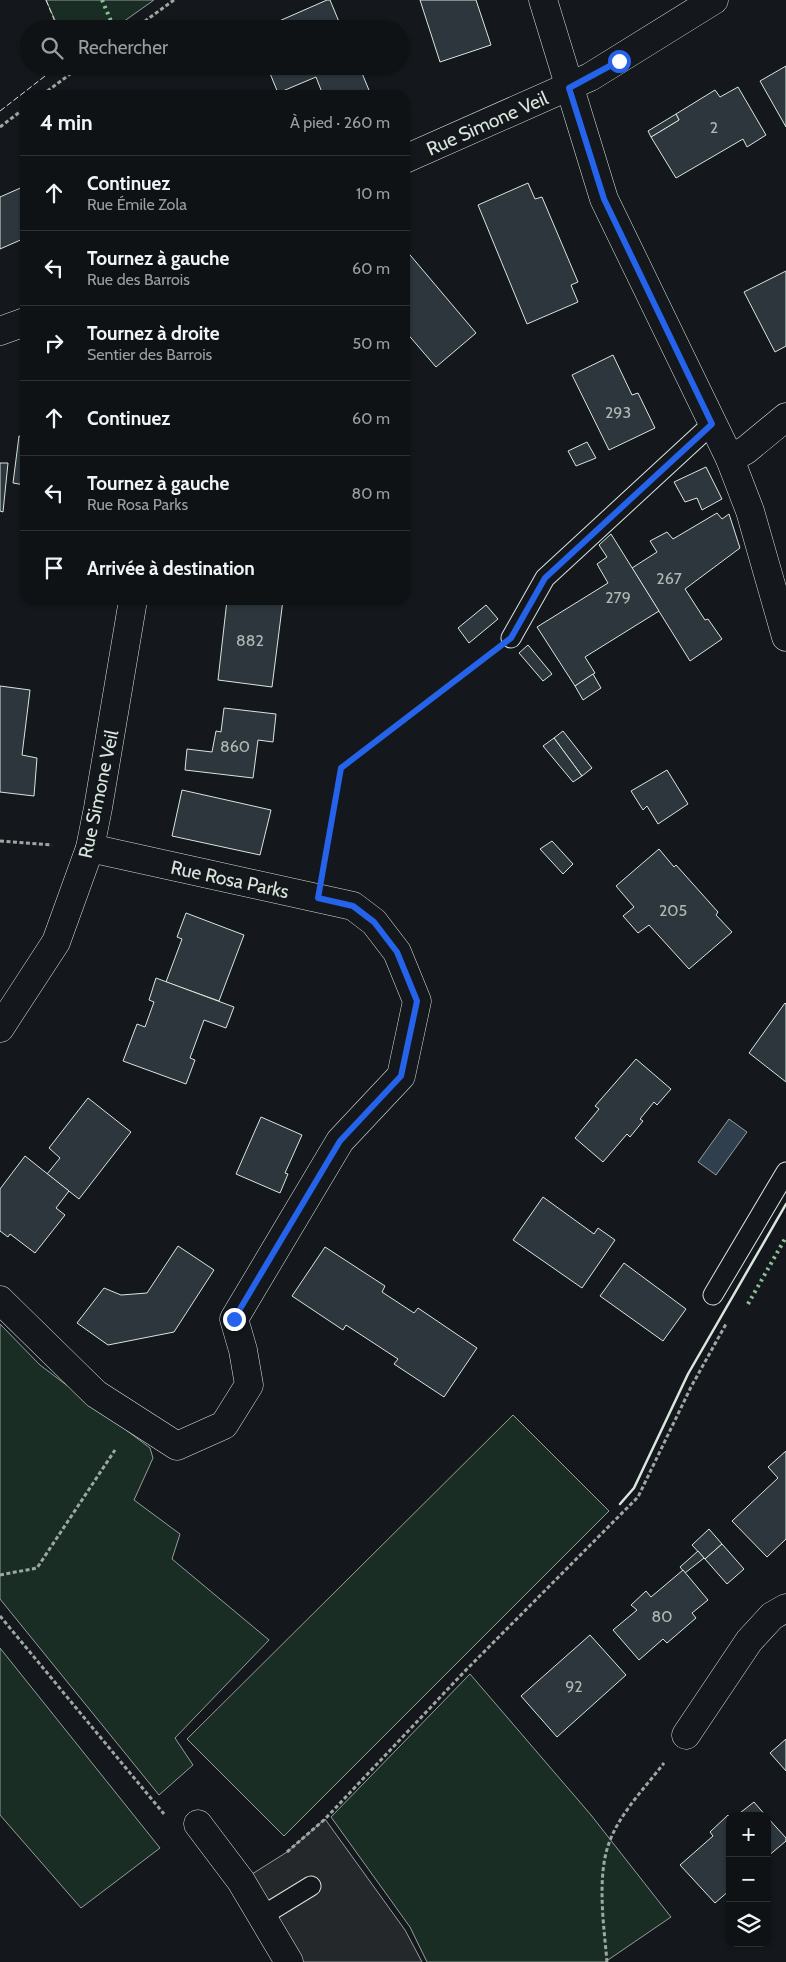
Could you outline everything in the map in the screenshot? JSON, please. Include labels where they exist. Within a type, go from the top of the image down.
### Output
[{"type":"street","points":[[543,0],[604,199],[730,459],[750,512],[786,637]]},
{"type":"street","name":"Rue Simone Veil","points":[[410,157],[552,93],[569,88],[619,61],[714,0]]},
{"type":"street","points":[[0,331],[20,324]]},
{"type":"street","points":[[730,459],[746,450],[786,417]]},
{"type":"street","name":"Rue Simone Veil","points":[[0,1028],[56,942],[90,848],[132,605]]},
{"type":"street","name":"Rue Rosa Parks","points":[[0,1300],[96,1394],[137,1418],[177,1446],[224,1425],[249,1385],[243,1350],[234,1319],[340,1141],[401,1076],[417,1001],[397,952],[374,922],[353,906],[90,848]]},
{"type":"street","points":[[686,1735],[750,1641],[772,1616],[786,1608]]},
{"type":"street","points":[[198,1824],[241,1881],[289,1962]]},
{"type":"lane","points":[[511,638],[545,578],[712,424]]},
{"type":"lane","points":[[713,1294],[786,1172]]},
{"type":"lane","points":[[262,1916],[311,1886]]},
{"type":"path","points":[[146,20],[174,0]]},
{"type":"path","points":[[49,90],[69,75]]},
{"type":"path","points":[[0,127],[20,112]]},
{"type":"path","points":[[318,898],[341,768],[511,638]]},
{"type":"path","points":[[0,841],[90,848]]},
{"type":"path","points":[[287,1852],[324,1819],[464,1672],[638,1497],[691,1387],[729,1319]]},
{"type":"path","points":[[0,1575],[37,1568],[137,1418]]},
{"type":"path","points":[[0,1616],[164,1814],[198,1824]]},
{"type":"path","points":[[607,1962],[603,1903],[604,1864],[608,1846],[621,1819],[686,1735]]},
{"type":"green space","points":[[46,0],[154,0],[126,20],[55,20]]},
{"type":"green space","points":[[0,1324],[40,1365],[150,1448],[153,1458],[134,1500],[180,1534],[172,1559],[269,1640],[175,1738],[193,1765],[159,1795],[0,1599]]},
{"type":"green space","points":[[513,1415],[609,1511],[284,1836],[187,1739]]},
{"type":"green space","points":[[0,1648],[160,1848],[81,1908],[0,1815]]},
{"type":"green space","points":[[470,1674],[591,1815],[671,1917],[605,1962],[427,1962],[410,1927],[331,1817]]},
{"type":"shaded area","points":[[325,1819],[405,1930],[422,1962],[289,1962],[241,1881],[287,1852]]},
{"type":"water","points":[[729,1119],[747,1132],[716,1175],[698,1162]]},
{"type":"building","points":[[330,0],[338,20],[281,20]]},
{"type":"building","points":[[420,0],[476,0],[491,45],[440,62]]},
{"type":"building","points":[[786,66],[786,127],[760,81]]},
{"type":"building","points":[[271,75],[363,75],[369,90],[321,90],[316,77],[285,90],[277,90]]},
{"type":"building","points":[[738,87],[766,135],[747,147],[743,139],[676,178],[651,137],[679,120],[676,114],[715,90],[720,97]]},
{"type":"building","points":[[676,114],[679,120],[651,137],[648,131]]},
{"type":"building","points":[[528,183],[535,199],[542,197],[578,282],[571,285],[578,302],[527,324],[478,205]]},
{"type":"building","points":[[20,188],[20,240],[0,249],[0,197]]},
{"type":"building","points":[[410,255],[476,333],[436,367],[410,337]]},
{"type":"building","points":[[786,271],[786,346],[775,352],[744,292]]},
{"type":"building","points":[[613,355],[632,395],[638,393],[655,428],[609,450],[572,375]]},
{"type":"building","points":[[19,436],[20,484],[13,483]]},
{"type":"building","points":[[587,442],[596,458],[576,466],[568,451]]},
{"type":"building","points":[[0,463],[8,463],[3,512],[0,511]]},
{"type":"building","points":[[706,467],[722,499],[702,510],[697,498],[685,502],[674,482]]},
{"type":"building","points":[[717,513],[722,519],[729,514],[740,548],[685,589],[705,620],[708,619],[722,639],[690,661],[632,568],[657,552],[650,541],[667,532],[673,539]]},
{"type":"building","points":[[611,534],[659,611],[585,657],[595,673],[575,686],[537,627],[608,583],[597,564],[607,557],[599,545]]},
{"type":"building","points":[[226,605],[282,605],[272,687],[218,680]]},
{"type":"building","points":[[486,605],[498,619],[469,643],[458,628]]},
{"type":"building","points":[[528,645],[552,674],[543,681],[519,653]]},
{"type":"building","points":[[593,674],[601,688],[583,700],[575,686]]},
{"type":"building","points":[[0,686],[30,690],[22,755],[37,758],[34,796],[0,792]]},
{"type":"building","points":[[224,708],[276,714],[273,742],[258,740],[253,778],[185,770],[187,749],[212,752],[216,731],[221,732]]},
{"type":"building","points":[[563,731],[592,768],[582,776],[554,738]]},
{"type":"building","points":[[554,738],[582,776],[573,782],[543,746]]},
{"type":"building","points":[[667,770],[688,804],[658,824],[647,806],[643,810],[631,791]]},
{"type":"building","points":[[182,790],[271,810],[260,855],[172,836]]},
{"type":"building","points":[[552,841],[573,864],[563,874],[540,849]]},
{"type":"building","points":[[659,849],[718,912],[716,915],[732,932],[689,969],[649,925],[638,933],[623,916],[634,907],[616,886]]},
{"type":"building","points":[[186,913],[244,935],[219,1001],[166,982],[182,939],[177,937]]},
{"type":"building","points":[[156,978],[234,1007],[226,1028],[204,1020],[190,1058],[195,1060],[186,1084],[123,1061],[137,1024],[145,1027],[154,1002],[149,1000]]},
{"type":"building","points":[[786,1004],[786,1082],[749,1053]]},
{"type":"building","points":[[636,1059],[671,1089],[657,1105],[654,1102],[640,1119],[643,1121],[630,1137],[627,1134],[603,1162],[575,1138],[599,1109],[595,1106]]},
{"type":"building","points":[[88,1098],[131,1132],[79,1199],[47,1174],[60,1158],[49,1148]]},
{"type":"building","points":[[261,1117],[302,1135],[285,1173],[288,1174],[280,1193],[236,1174]]},
{"type":"building","points":[[25,1156],[69,1191],[56,1208],[65,1215],[35,1253],[10,1234],[8,1237],[0,1231],[0,1189]]},
{"type":"building","points":[[543,1197],[594,1234],[598,1228],[615,1240],[582,1288],[513,1240]]},
{"type":"building","points":[[178,1246],[214,1270],[174,1332],[108,1345],[77,1323],[104,1288],[121,1295],[147,1293]]},
{"type":"building","points":[[325,1247],[385,1286],[382,1292],[414,1313],[418,1308],[477,1348],[444,1397],[394,1364],[398,1359],[346,1325],[343,1330],[292,1296]]},
{"type":"building","points":[[624,1263],[686,1309],[663,1341],[600,1296]]},
{"type":"building","points":[[786,1451],[786,1539],[767,1557],[732,1521],[778,1478],[768,1467]]},
{"type":"building","points":[[709,1529],[722,1544],[705,1559],[692,1545]]},
{"type":"building","points":[[722,1544],[744,1569],[727,1584],[705,1559]]},
{"type":"building","points":[[698,1551],[704,1558],[685,1573],[680,1567]]},
{"type":"building","points":[[683,1570],[708,1600],[692,1613],[696,1618],[667,1643],[663,1639],[639,1660],[613,1630],[637,1610],[631,1605],[646,1591],[651,1597]]},
{"type":"building","points":[[590,1635],[626,1675],[557,1737],[521,1696]]},
{"type":"building","points":[[786,1739],[786,1771],[770,1753]]},
{"type":"building","points":[[754,1802],[763,1812],[741,1812]]},
{"type":"building","points":[[726,1817],[726,1893],[715,1903],[680,1865],[713,1836],[710,1832]]},
{"type":"building","points":[[771,1821],[786,1838],[786,1841],[771,1854]]},
{"type":"hedge","points":[[102,0],[111,20]]},
{"type":"hedge","points":[[748,1304],[786,1237]]},
{"type":"fence","points":[[46,0],[54,20]]},
{"type":"fence","points":[[27,90],[46,75]]},
{"type":"fence","points":[[0,111],[20,95]]},
{"type":"wall","points":[[620,1504],[634,1488],[688,1374],[786,1204]]},
{"type":"route","points":[[234,1319],[340,1141],[401,1076],[417,1001],[397,952],[374,922],[353,906],[318,898],[341,768],[511,638],[545,578],[712,424],[604,199],[569,88],[619,61]]}]
